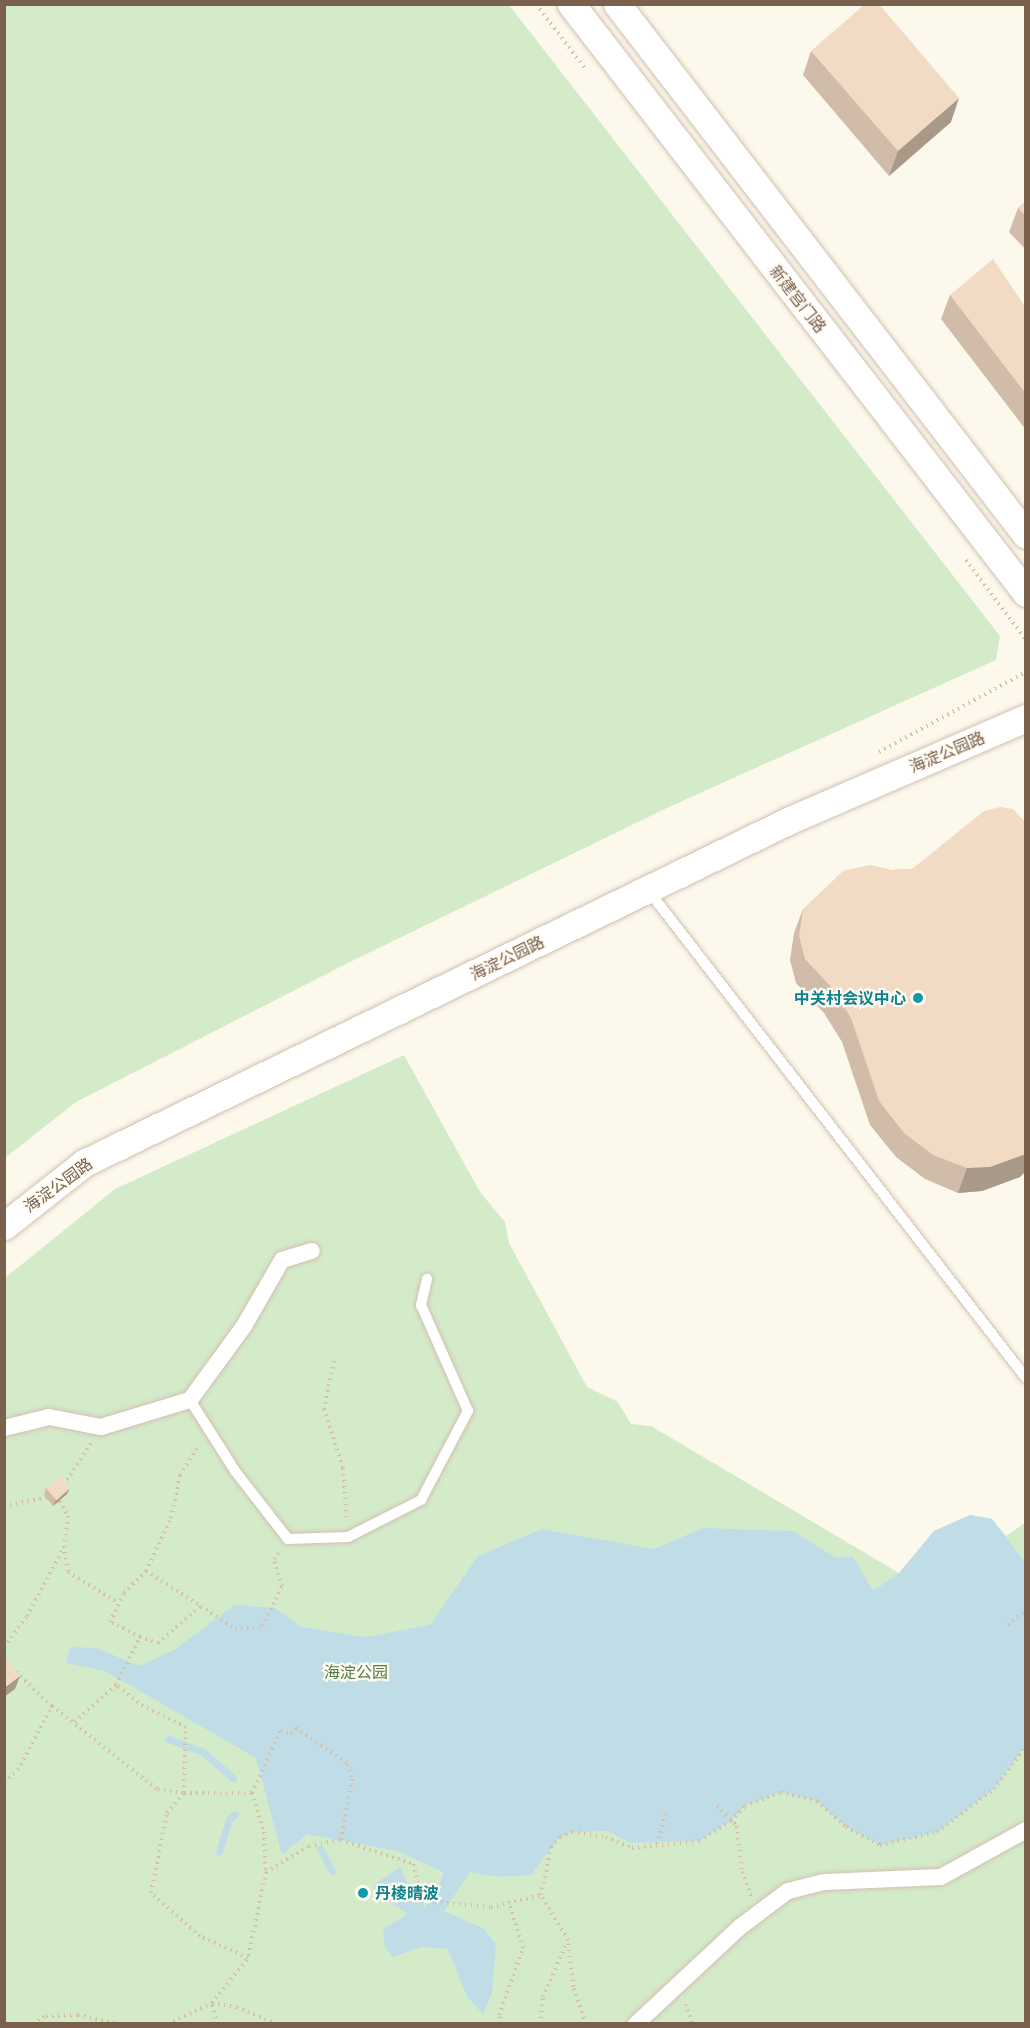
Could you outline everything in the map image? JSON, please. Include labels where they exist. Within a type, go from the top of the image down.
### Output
[{"type":"street","name":"新建宫门路","points":[[571,4],[1026,593]]},
{"type":"street","points":[[616,4],[1026,535]]},
{"type":"street","name":"海淀公园路","points":[[4,1226],[84,1163],[790,820],[1026,718]]},
{"type":"street","points":[[4,1428],[49,1417],[101,1427],[190,1400],[244,1326],[282,1260],[312,1251]]},
{"type":"street","points":[[636,2024],[678,1982],[761,1911],[788,1891],[825,1882],[941,1877],[1026,1830]]},
{"type":"lane","points":[[648,889],[1026,1378]]},
{"type":"lane","points":[[190,1400],[235,1471],[288,1539],[348,1537],[421,1500],[468,1411],[421,1305],[427,1279]]},
{"type":"path","points":[[334,1361],[324,1409],[343,1468],[348,1537]]},
{"type":"path","points":[[4,1506],[57,1496],[101,1427]]},
{"type":"path","points":[[201,1606],[158,1643],[110,1622],[119,1603],[146,1570],[171,1518],[180,1475],[208,1429]]},
{"type":"path","points":[[57,1496],[68,1516],[64,1546],[68,1572],[119,1603]]},
{"type":"path","points":[[146,1570],[235,1629],[263,1626],[282,1586],[274,1559],[288,1539]]},
{"type":"path","points":[[4,1647],[27,1616],[64,1546]]},
{"type":"path","points":[[1008,1625],[1026,1610]]},
{"type":"path","points":[[74,1722],[116,1685],[140,1637]]},
{"type":"path","points":[[12,1669],[52,1706],[158,1790],[184,1793],[252,1793]]},
{"type":"path","points":[[116,1685],[143,1706],[186,1727],[184,1793],[167,1813],[151,1893],[200,1936],[248,1958]]},
{"type":"path","points":[[4,1782],[18,1770],[52,1706]]},
{"type":"path","points":[[168,2024],[212,2003],[248,1958],[266,1872],[264,1832],[252,1793],[281,1730],[291,1734],[296,1728],[348,1764],[352,1779],[341,1840]]},
{"type":"path","points":[[586,2024],[573,1987],[568,1940],[541,1895],[551,1847],[560,1837],[572,1832],[606,1837],[632,1848],[699,1841],[731,1821],[745,1806],[781,1792],[816,1801],[846,1827],[880,1845],[937,1832],[994,1789],[1026,1746]]},
{"type":"path","points":[[717,1806],[737,1826],[746,1890],[761,1911]]},
{"type":"path","points":[[657,1844],[666,1813]]},
{"type":"path","points":[[266,1872],[309,1846],[341,1840],[414,1864],[419,1890],[435,1902],[491,1907],[541,1895]]},
{"type":"path","points":[[501,2024],[499,2015],[523,1948],[509,1903]]},
{"type":"path","points":[[541,2024],[543,1997],[568,1940]]},
{"type":"path","points":[[212,2003],[217,2024]]},
{"type":"path","points":[[212,2003],[237,2007],[276,2024]]},
{"type":"path","points":[[33,2024],[46,2016],[78,2015],[120,2024]]},
{"type":"green space","points":[[4,5],[509,5],[1000,636],[996,660],[669,807],[348,963],[76,1102],[5,1158]]},
{"type":"green space","name":"海淀公园","points":[[404,1055],[480,1192],[505,1222],[509,1243],[587,1387],[618,1402],[631,1424],[651,1426],[899,1573],[934,1531],[970,1515],[992,1519],[1006,1536],[1025,1523],[1025,2023],[5,2024],[5,1278],[115,1189]]},
{"type":"water","points":[[970,1515],[992,1519],[1025,1562],[1025,1746],[994,1789],[937,1832],[880,1845],[846,1827],[817,1801],[781,1792],[745,1806],[731,1821],[699,1841],[631,1843],[607,1831],[572,1832],[560,1837],[531,1875],[500,1877],[470,1872],[444,1911],[483,1928],[496,1944],[492,1993],[483,2014],[467,1997],[448,1949],[421,1947],[393,1957],[385,1947],[383,1929],[408,1914],[380,1895],[373,1885],[400,1867],[411,1890],[424,1899],[424,1908],[438,1892],[443,1872],[397,1851],[307,1834],[282,1855],[256,1758],[105,1671],[66,1663],[70,1647],[97,1648],[139,1666],[174,1650],[234,1605],[275,1608],[302,1627],[365,1637],[430,1625],[478,1556],[542,1529],[654,1549],[703,1528],[793,1531],[836,1558],[853,1557],[873,1591],[899,1573],[934,1531]]},
{"type":"building","points":[[865,4],[879,4],[959,98],[898,151],[811,51]]},
{"type":"building","points":[[1026,201],[1026,216],[1018,208]]},
{"type":"building","points":[[993,259],[1026,308],[1026,394],[950,295]]},
{"type":"building","name":"中关村会议中心","points":[[1000,807],[1013,809],[1026,823],[1026,1154],[990,1167],[967,1168],[933,1155],[904,1133],[879,1101],[851,1018],[833,989],[805,959],[799,936],[803,909],[843,871],[870,865],[892,870],[912,869],[984,811]]},
{"type":"building","points":[[60,1477],[70,1488],[57,1500],[47,1489]]},
{"type":"building","points":[[7,1660],[20,1676],[4,1688],[4,1662]]},
{"type":"waterway","points":[[168,1739],[203,1752],[233,1778]]},
{"type":"waterway","points":[[219,1852],[229,1819],[235,1814]]},
{"type":"waterway","points":[[320,1849],[332,1871]]},
{"type":"place","name":"中关村会议中心","points":[[918,998]]},
{"type":"place","name":"丹棱晴波","points":[[363,1893]]}]
